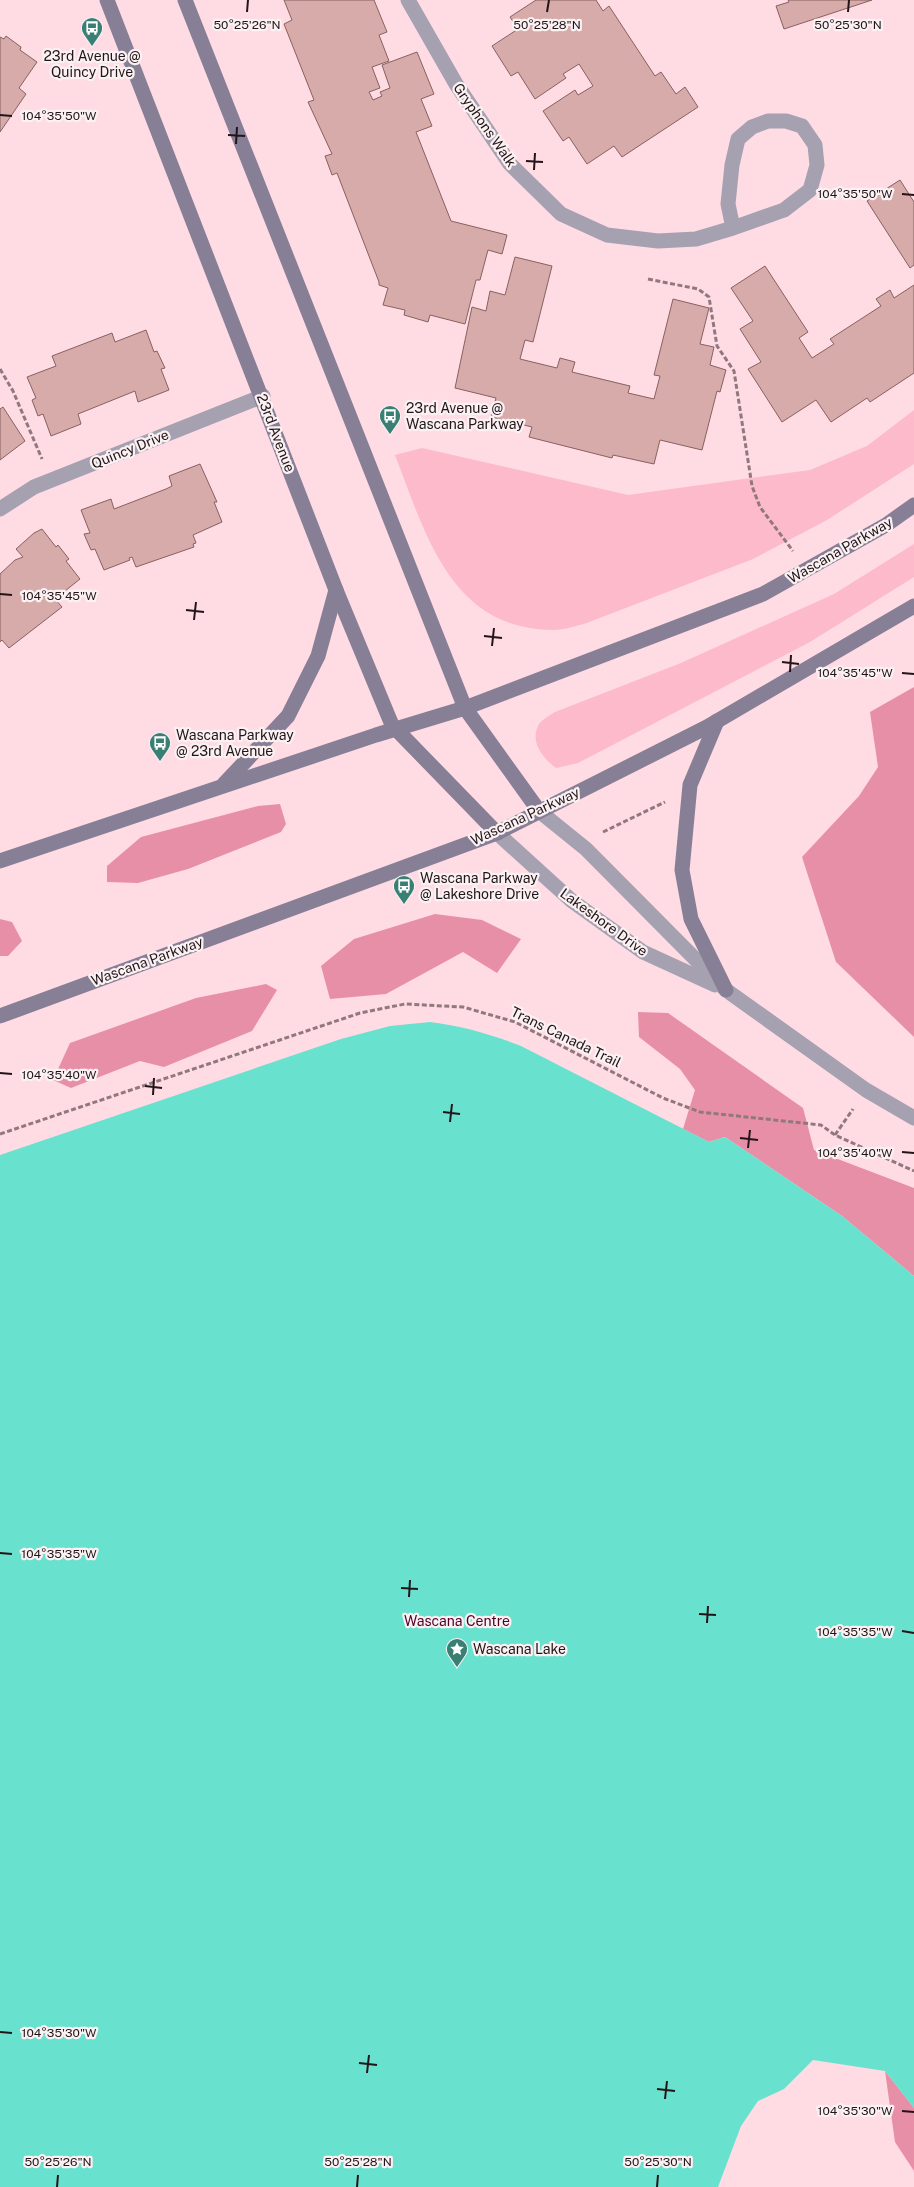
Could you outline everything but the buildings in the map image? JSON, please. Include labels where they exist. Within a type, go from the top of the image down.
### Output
[{"type":"main road","name":"23rd Avenue","points":[[107,0],[336,590],[394,730],[496,833]]},
{"type":"main road","points":[[185,0],[465,708],[539,811]]},
{"type":"main road","name":"Wascana Parkway","points":[[0,861],[221,786],[465,708],[763,594],[886,525],[914,505]]},
{"type":"main road","points":[[221,786],[288,716],[318,656],[336,590]]},
{"type":"main road","name":"Wascana Parkway","points":[[0,1016],[496,833],[717,721],[881,628],[914,606]]},
{"type":"main road","points":[[717,721],[690,785],[682,870],[691,919],[726,990]]},
{"type":"street","name":"Gryphons Walk","points":[[408,0],[456,84],[510,164],[562,214],[607,235],[658,242],[696,239],[733,228],[784,210],[810,190],[817,165],[816,145],[802,126],[786,121],[768,121],[752,126],[738,139],[732,165],[728,204],[733,228]]},
{"type":"street","name":"Quincy Drive","points":[[0,509],[34,487],[262,396]]},
{"type":"street","name":"Lakeshore Drive","points":[[539,811],[586,849],[726,990],[866,1090],[914,1118]]},
{"type":"street","name":"Lakeshore Drive","points":[[496,833],[572,901],[643,952],[726,990]]},
{"type":"path","points":[[648,279],[698,289],[709,297],[717,346],[734,371],[752,486],[760,507],[808,569]]},
{"type":"path","points":[[0,369],[13,391],[50,481]]},
{"type":"path","points":[[597,835],[670,799]]},
{"type":"path","name":"Trans Canada Trail","points":[[0,1134],[360,1013],[405,1004],[428,1004],[464,1007],[515,1022],[663,1098],[700,1112],[821,1125],[835,1135],[914,1171]]},
{"type":"path","points":[[835,1135],[866,1090]]},
{"type":"shaded area","points":[[914,410],[914,464],[827,520],[753,559],[584,624],[558,630],[519,626],[490,614],[467,596],[448,572],[432,546],[418,516],[395,455],[422,448],[628,495],[810,470],[867,446]]},
{"type":"shaded area","points":[[914,544],[914,577],[810,642],[578,763],[556,768],[539,749],[536,731],[539,724],[555,712],[681,663],[834,594]]},
{"type":"shaded area","points":[[914,687],[914,1037],[836,962],[802,857],[859,796],[878,767],[870,712]]},
{"type":"shaded area","points":[[280,804],[286,824],[281,832],[188,869],[138,883],[107,882],[107,866],[141,837],[258,806]]},
{"type":"shaded area","points":[[435,914],[482,920],[521,939],[497,973],[463,952],[386,994],[330,999],[321,966],[354,939]]},
{"type":"shaded area","points":[[0,919],[12,922],[22,941],[8,956],[0,956]]},
{"type":"shaded area","points":[[266,984],[277,990],[252,1031],[164,1067],[140,1061],[71,1088],[53,1080],[70,1043],[196,998]]},
{"type":"shaded area","points":[[638,1012],[668,1013],[803,1108],[814,1150],[914,1188],[914,1276],[842,1216],[725,1137],[709,1142],[683,1129],[695,1090],[680,1069],[639,1037]]},
{"type":"shaded area","name":"Wascana Lake","points":[[430,1022],[476,1031],[521,1046],[709,1142],[725,1137],[842,1216],[914,1276],[914,2108],[885,2071],[813,2060],[784,2089],[758,2101],[741,2126],[718,2187],[0,2187],[0,1155],[341,1039],[390,1026]]},
{"type":"shaded area","points":[[885,2071],[914,2108],[914,2171],[895,2142]]},
{"type":"place","name":"23rd Avenue @ Quincy Drive","points":[[92,47]]},
{"type":"place","name":"23rd Avenue @ Wascana Parkway","points":[[390,435]]},
{"type":"place","name":"Wascana Parkway @ 23rd Avenue","points":[[160,762]]},
{"type":"place","name":"Wascana Parkway @ Lakeshore Drive","points":[[404,905]]},
{"type":"place","name":"Wascana Lake","points":[[457,1668]]},
{"type":"park label","name":"Wascana Centre","points":[[457,1621]]}]
